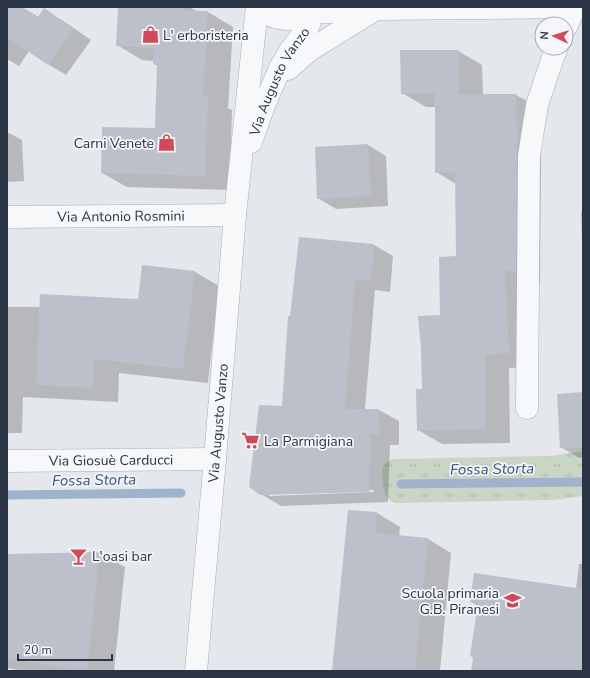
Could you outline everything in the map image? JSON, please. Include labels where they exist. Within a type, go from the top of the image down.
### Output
[{"type":"street","name":"Via Augusto Vanzo","points":[[196,671],[235,216],[257,7],[269,15],[284,19],[299,18],[315,10]]},
{"type":"street","points":[[315,10],[331,12],[402,8],[583,7]]},
{"type":"street","points":[[275,80],[310,50],[376,9]]},
{"type":"street","name":"Via Augusto Vanzo","points":[[239,175],[265,103],[280,68],[290,51],[309,25],[315,10]]},
{"type":"street","points":[[527,408],[529,156],[537,105],[554,56]]},
{"type":"street","name":"Via Antonio Rosmini","points":[[7,217],[235,216]]},
{"type":"street","name":"Via Giosuè Carducci","points":[[7,461],[215,459]]},
{"type":"green space","points":[[583,451],[583,496],[554,500],[396,503],[386,496],[384,490],[382,475],[383,468],[386,463],[393,459],[551,456]]},
{"type":"building","points":[[7,7],[22,7],[38,17],[44,8],[74,29],[48,65],[7,37]]},
{"type":"building","points":[[118,7],[183,7],[183,10],[208,11],[203,95],[208,95],[205,176],[101,173],[102,127],[155,128],[157,65],[153,64],[154,48],[116,46]]},
{"type":"building","points":[[400,50],[459,50],[459,94],[516,94],[516,271],[505,271],[509,353],[485,355],[486,429],[417,431],[416,389],[422,389],[418,316],[440,315],[439,257],[456,256],[455,172],[435,173],[435,93],[401,94]]},
{"type":"building","points":[[368,144],[371,196],[317,199],[315,147]]},
{"type":"building","points":[[299,237],[374,244],[371,281],[355,280],[345,409],[379,409],[380,434],[371,434],[369,492],[260,495],[249,487],[259,405],[282,406],[288,316],[290,316]]},
{"type":"building","points":[[142,265],[195,271],[183,369],[94,359],[93,388],[36,385],[40,294],[138,299]]},
{"type":"building","points":[[583,392],[583,447],[560,448],[557,394]]},
{"type":"building","points":[[348,510],[377,512],[375,533],[428,538],[415,671],[332,671]]},
{"type":"building","points":[[100,552],[87,671],[7,659],[7,554]]},
{"type":"building","points":[[474,573],[583,589],[583,671],[471,671],[473,657],[470,656],[478,604],[470,602]]},
{"type":"waterway","name":"Fossa Storta","points":[[401,484],[583,482]]},
{"type":"waterway","name":"Fossa Storta","points":[[7,495],[181,493]]},
{"type":"place","name":"L' erboristeria","points":[[150,35]]},
{"type":"place","name":"Carni Venete","points":[[167,143]]},
{"type":"place","name":"La Parmigiana","points":[[251,441]]},
{"type":"place","name":"L'oasi bar","points":[[79,556]]},
{"type":"place","name":"Scuola primaria G.B. Piranesi","points":[[512,601]]}]
